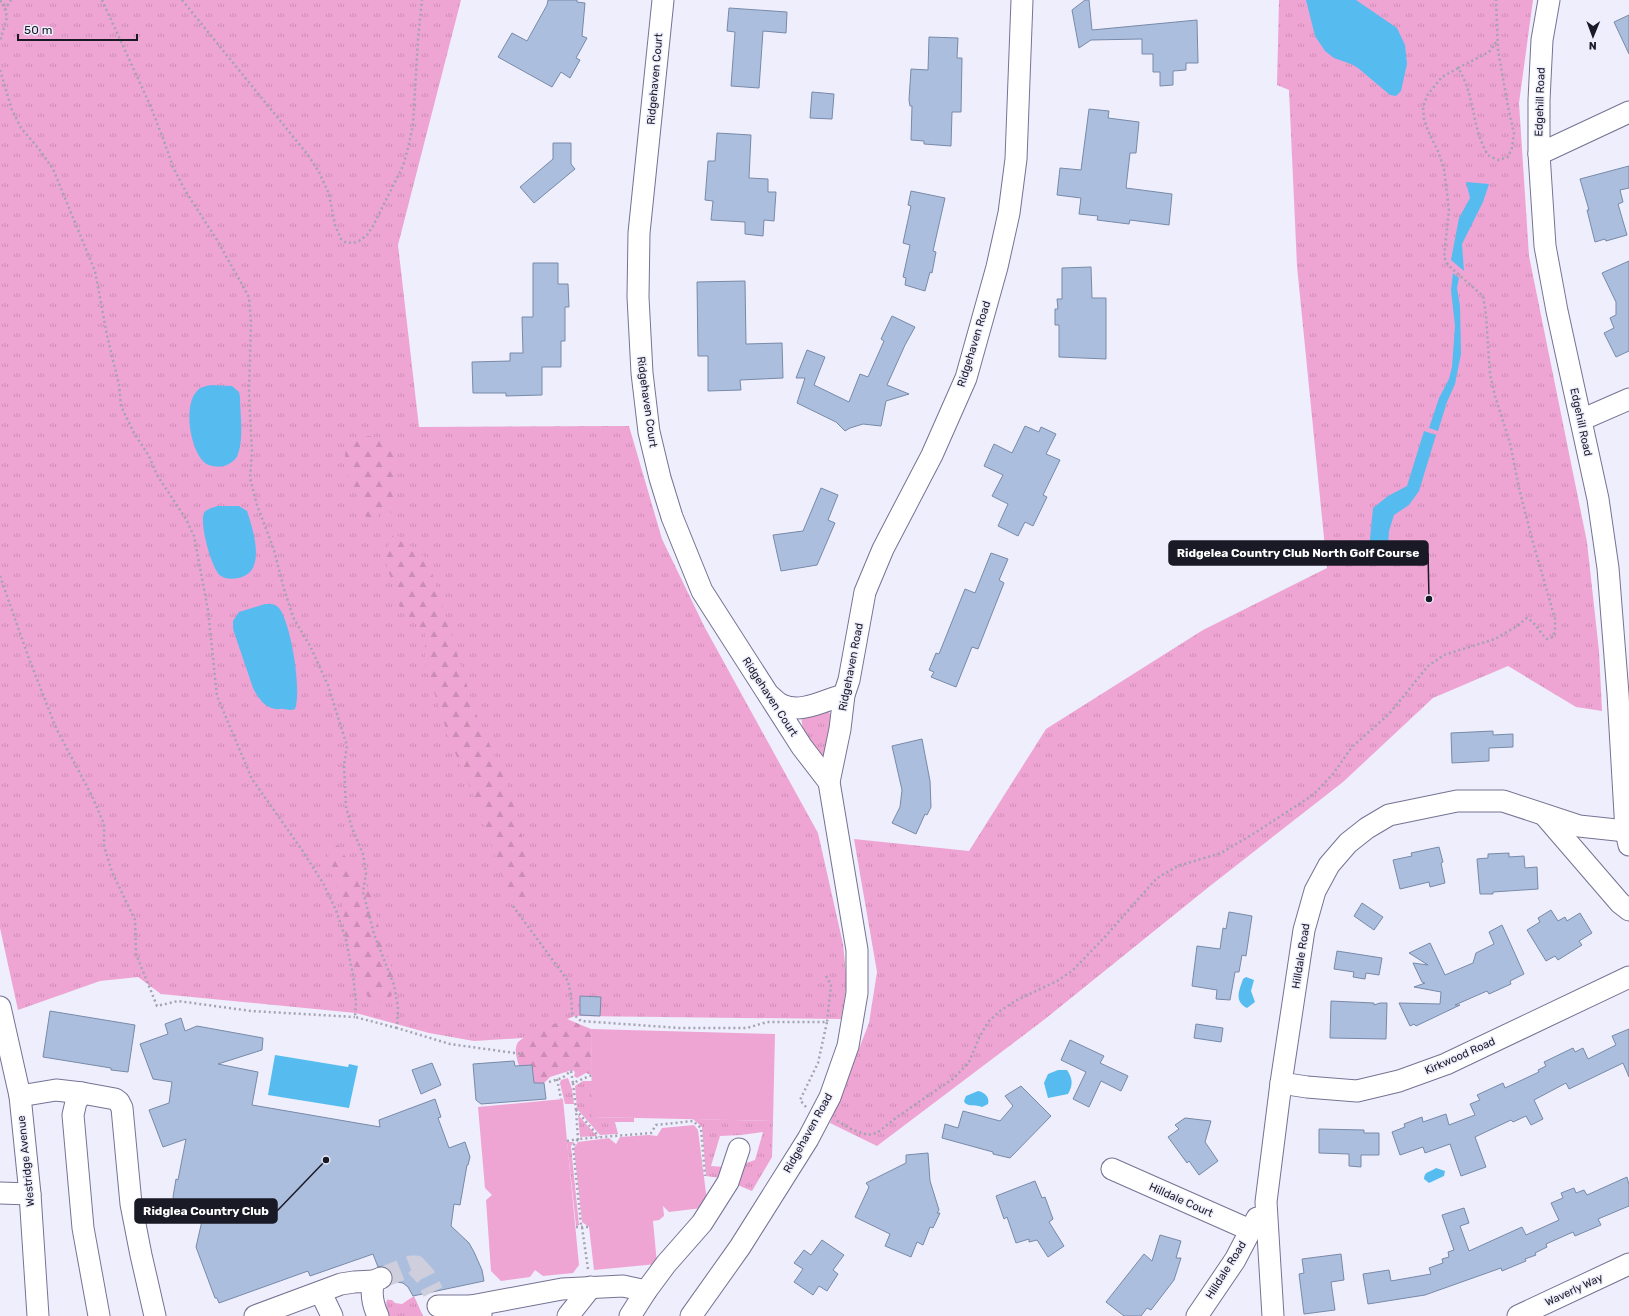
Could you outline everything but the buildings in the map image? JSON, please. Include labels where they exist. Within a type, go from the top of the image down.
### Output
[{"type":"street","name":"Ridgehaven Court","points":[[663,0],[639,233],[638,297],[642,373],[649,432],[660,478],[672,516],[702,591],[802,747],[829,782]]},
{"type":"street","name":"Ridgehaven Road","points":[[691,1316],[744,1241],[808,1139],[830,1097],[848,1046],[857,993],[857,950],[829,782],[840,729],[844,695],[849,680],[865,592],[883,548],[932,456],[966,378],[997,267],[1009,213],[1016,159],[1022,0]]},
{"type":"street","name":"Edgehill Road","points":[[1548,0],[1542,40],[1539,100],[1539,154],[1545,246],[1601,514],[1623,692],[1627,838]]},
{"type":"street","points":[[1539,154],[1629,112]]},
{"type":"street","points":[[1581,420],[1629,399]]},
{"type":"street","points":[[768,695],[781,704],[798,708],[815,705],[844,695]]},
{"type":"street","name":"Hilldale Road","points":[[1273,1316],[1266,1202],[1281,1083],[1304,930],[1315,891],[1329,865],[1348,843],[1367,828],[1389,815],[1458,801],[1503,801],[1545,816],[1627,838]]},
{"type":"street","points":[[1545,816],[1620,903],[1629,910]]},
{"type":"street","name":"Kirkwood Road","points":[[1281,1083],[1307,1087],[1357,1091],[1399,1081],[1446,1064],[1629,977]]},
{"type":"street","name":"Westridge Avenue","points":[[0,1007],[20,1096],[30,1194],[38,1316]]},
{"type":"street","points":[[20,1096],[56,1090],[115,1099],[120,1102],[122,1108],[131,1204],[155,1316]]},
{"type":"street","points":[[82,1093],[76,1102],[73,1115],[83,1228],[99,1316]]},
{"type":"street","points":[[630,1316],[666,1264],[702,1223],[728,1182],[739,1149]]},
{"type":"street","name":"Hilldale Court","points":[[1112,1169],[1250,1230]]},
{"type":"street","points":[[0,1193],[30,1194]]},
{"type":"street","name":"Hilldale Road","points":[[1197,1316],[1235,1260],[1266,1202]]},
{"type":"street","name":"Waverly Way","points":[[1518,1316],[1629,1264]]},
{"type":"street","points":[[255,1316],[321,1293],[341,1284],[378,1279],[371,1288],[372,1297],[378,1316]]},
{"type":"street","points":[[438,1305],[477,1311],[562,1289],[623,1286],[646,1291]]},
{"type":"street","points":[[568,1316],[591,1287]]},
{"type":"street","points":[[321,1293],[332,1316]]},
{"type":"path","points":[[6,10],[11,0]]},
{"type":"path","points":[[102,0],[150,105],[173,167],[186,192],[217,240],[249,297],[251,322],[249,393],[252,453],[250,478],[257,505],[274,550],[293,616],[310,646],[328,685],[347,746],[344,765],[346,807],[352,828],[363,854],[366,873],[363,892],[374,934],[394,985],[398,1007],[397,1028]]},
{"type":"path","points":[[182,0],[301,144],[319,172],[329,194],[335,225],[341,239],[345,242],[353,243],[367,235],[373,226],[403,166],[413,125],[422,0]]},
{"type":"path","points":[[1458,68],[1464,77],[1471,100],[1474,122],[1482,143],[1489,155],[1499,160],[1508,157],[1512,148],[1514,133],[1497,40],[1496,0]]},
{"type":"path","points":[[0,1],[3,2],[7,17],[0,41]]},
{"type":"path","points":[[825,974],[831,985],[827,1022],[818,1063],[800,1100],[809,1110],[822,1112],[853,1130],[868,1135],[877,1133],[897,1117],[954,1078],[969,1062],[979,1038],[988,1022],[1000,1011],[1016,1000],[1057,981],[1072,971],[1103,939],[1157,878],[1178,866],[1221,853],[1260,830],[1313,795],[1333,774],[1352,747],[1389,714],[1428,666],[1444,655],[1495,639],[1514,628],[1527,618],[1534,622],[1542,635],[1547,639],[1553,637],[1556,619],[1532,539],[1519,488],[1510,443],[1495,396],[1490,374],[1486,315],[1483,296],[1448,265],[1444,257],[1449,210],[1444,169],[1438,151],[1426,125],[1423,107],[1428,94],[1442,77],[1489,52],[1497,40]]},
{"type":"path","points":[[0,70],[12,110],[21,128],[39,149],[53,169],[95,271],[107,335],[120,386],[121,406],[134,433],[149,456],[157,475],[186,519],[194,536],[208,610],[217,696],[252,779],[302,850],[336,910],[346,940],[353,976],[356,1002],[355,1017]]},
{"type":"path","points":[[0,576],[28,656],[56,728],[92,796],[104,824],[104,846],[112,872],[135,920],[136,954],[157,1006],[178,1001],[251,1011],[355,1017],[450,1044],[522,1054]]},
{"type":"path","points":[[513,906],[568,981],[572,996],[572,1013],[581,1021],[680,1028],[747,1028],[767,1022],[827,1022]]},
{"type":"path","points":[[548,1082],[562,1078],[571,1071],[578,1139],[573,1146],[581,1225],[591,1287]]},
{"type":"path","points":[[573,1083],[592,1075]]},
{"type":"path","points":[[557,1079],[561,1099]]},
{"type":"path","points":[[576,1110],[599,1137]]},
{"type":"path","points":[[567,1141],[651,1132],[656,1126],[693,1121],[701,1128],[705,1176]]},
{"type":"path","points":[[576,1228],[589,1227]]},
{"type":"green space","points":[[0,0],[461,0],[398,245],[419,427],[629,426],[662,539],[704,626],[818,833],[843,944],[847,983],[841,1019],[575,1016],[523,1038],[474,1041],[429,1033],[356,1013],[161,994],[138,977],[100,981],[18,1010],[0,928]]},
{"type":"green space","points":[[1279,0],[1533,0],[1519,103],[1529,256],[1587,542],[1599,651],[1602,711],[1576,707],[1508,666],[1433,698],[1343,782],[1210,886],[1045,1019],[877,1146],[830,1123],[869,1023],[877,972],[854,839],[969,851],[1046,729],[1203,630],[1327,568],[1297,266],[1289,90],[1277,85]]},
{"type":"green space","points":[[368,436],[392,440],[397,465],[392,492],[398,518],[384,508],[373,523],[366,517],[344,465],[346,446]]},
{"type":"green space","points":[[394,532],[428,560],[475,711],[510,791],[527,857],[525,871],[531,902],[510,900],[476,802],[449,738],[425,664],[425,633],[399,606],[384,556]]},
{"type":"green space","points":[[825,711],[829,712],[831,717],[825,753],[821,757],[804,733],[802,716]]},
{"type":"green space","points":[[337,845],[372,893],[380,934],[398,985],[386,1004],[369,999],[353,970],[345,936],[342,901],[328,854]]},
{"type":"green space","points":[[567,1019],[591,1029],[592,1075],[586,1073],[577,1078],[574,1076],[575,1072],[572,1070],[550,1077],[544,1083],[534,1083],[532,1065],[519,1066],[516,1052],[517,1044],[532,1033]]},
{"type":"green space","points":[[591,1029],[775,1034],[773,1121],[592,1117]]},
{"type":"green space","points":[[568,1078],[572,1089],[574,1104],[565,1104],[560,1083],[561,1080]]},
{"type":"green space","points":[[583,1081],[592,1081],[592,1117],[634,1118],[634,1122],[615,1122],[618,1134],[600,1135],[577,1109],[575,1086]]},
{"type":"green space","points":[[563,1099],[579,1265],[573,1273],[543,1276],[535,1270],[530,1277],[501,1281],[491,1271],[486,1200],[492,1195],[485,1188],[478,1107]]},
{"type":"green space","points":[[578,1115],[597,1136],[580,1137]]},
{"type":"green space","points":[[693,1119],[773,1121],[772,1157],[752,1191],[735,1184],[740,1165],[755,1160],[763,1132],[720,1136],[711,1166],[724,1167],[721,1178],[706,1176],[702,1127]]},
{"type":"green space","points":[[694,1125],[698,1130],[707,1201],[702,1208],[669,1212],[663,1206],[664,1216],[659,1220],[653,1221],[657,1264],[594,1270],[589,1227],[582,1222],[574,1148],[578,1142],[609,1138],[616,1144],[620,1137],[649,1135],[657,1136],[662,1128]]},
{"type":"green space","points":[[567,1142],[574,1142],[571,1146],[579,1225],[576,1226]]},
{"type":"green space","points":[[414,1296],[423,1316],[388,1316],[386,1302],[388,1299],[395,1303],[402,1304]]},
{"type":"water","points":[[1306,0],[1356,0],[1397,28],[1405,45],[1407,64],[1401,91],[1396,96],[1390,95],[1358,68],[1334,58],[1325,51],[1315,36]]},
{"type":"water","points":[[1466,182],[1489,184],[1483,202],[1462,244],[1464,271],[1451,260],[1459,218],[1470,198]]},
{"type":"water","points":[[1453,273],[1459,278],[1457,288],[1460,306],[1461,354],[1455,384],[1447,402],[1438,431],[1429,428],[1439,398],[1449,379],[1452,367],[1455,326],[1451,290]]},
{"type":"water","points":[[211,385],[232,386],[239,392],[240,397],[240,448],[236,458],[231,463],[224,466],[211,466],[204,462],[199,456],[195,447],[190,427],[190,406],[193,398],[197,391],[203,387]]},
{"type":"water","points":[[1424,431],[1436,435],[1419,491],[1409,505],[1394,515],[1389,531],[1388,545],[1369,549],[1373,508],[1388,496],[1407,486]]},
{"type":"water","points":[[217,506],[239,506],[247,511],[256,548],[256,557],[254,566],[249,573],[242,577],[232,579],[221,576],[217,572],[210,557],[203,526],[203,518],[205,512]]},
{"type":"water","points":[[265,604],[271,604],[279,608],[288,628],[294,657],[297,688],[297,700],[295,709],[293,710],[268,707],[260,699],[253,688],[233,629],[233,621],[239,612]]},
{"type":"water","points":[[1246,977],[1254,980],[1251,991],[1255,1002],[1247,1008],[1240,1002],[1239,999],[1240,988],[1243,979]]},
{"type":"water","points":[[275,1055],[348,1067],[349,1064],[358,1066],[349,1108],[268,1095]]},
{"type":"water","points":[[1058,1070],[1067,1070],[1072,1082],[1071,1088],[1068,1094],[1048,1098],[1044,1083],[1048,1074]]},
{"type":"water","points":[[978,1091],[986,1095],[988,1104],[982,1107],[965,1103],[964,1101],[966,1096]]},
{"type":"water","points":[[1436,1168],[1445,1171],[1444,1176],[1429,1183],[1424,1179],[1424,1176]]},
{"type":"tunnel","points":[[381,1278],[411,1266],[416,1266],[425,1276],[433,1292]]},
{"type":"place","name":"Ridgelea Country Club North Golf Course","points":[[1429,599]]},
{"type":"place","name":"Ridglea Country Club","points":[[326,1160]]}]
